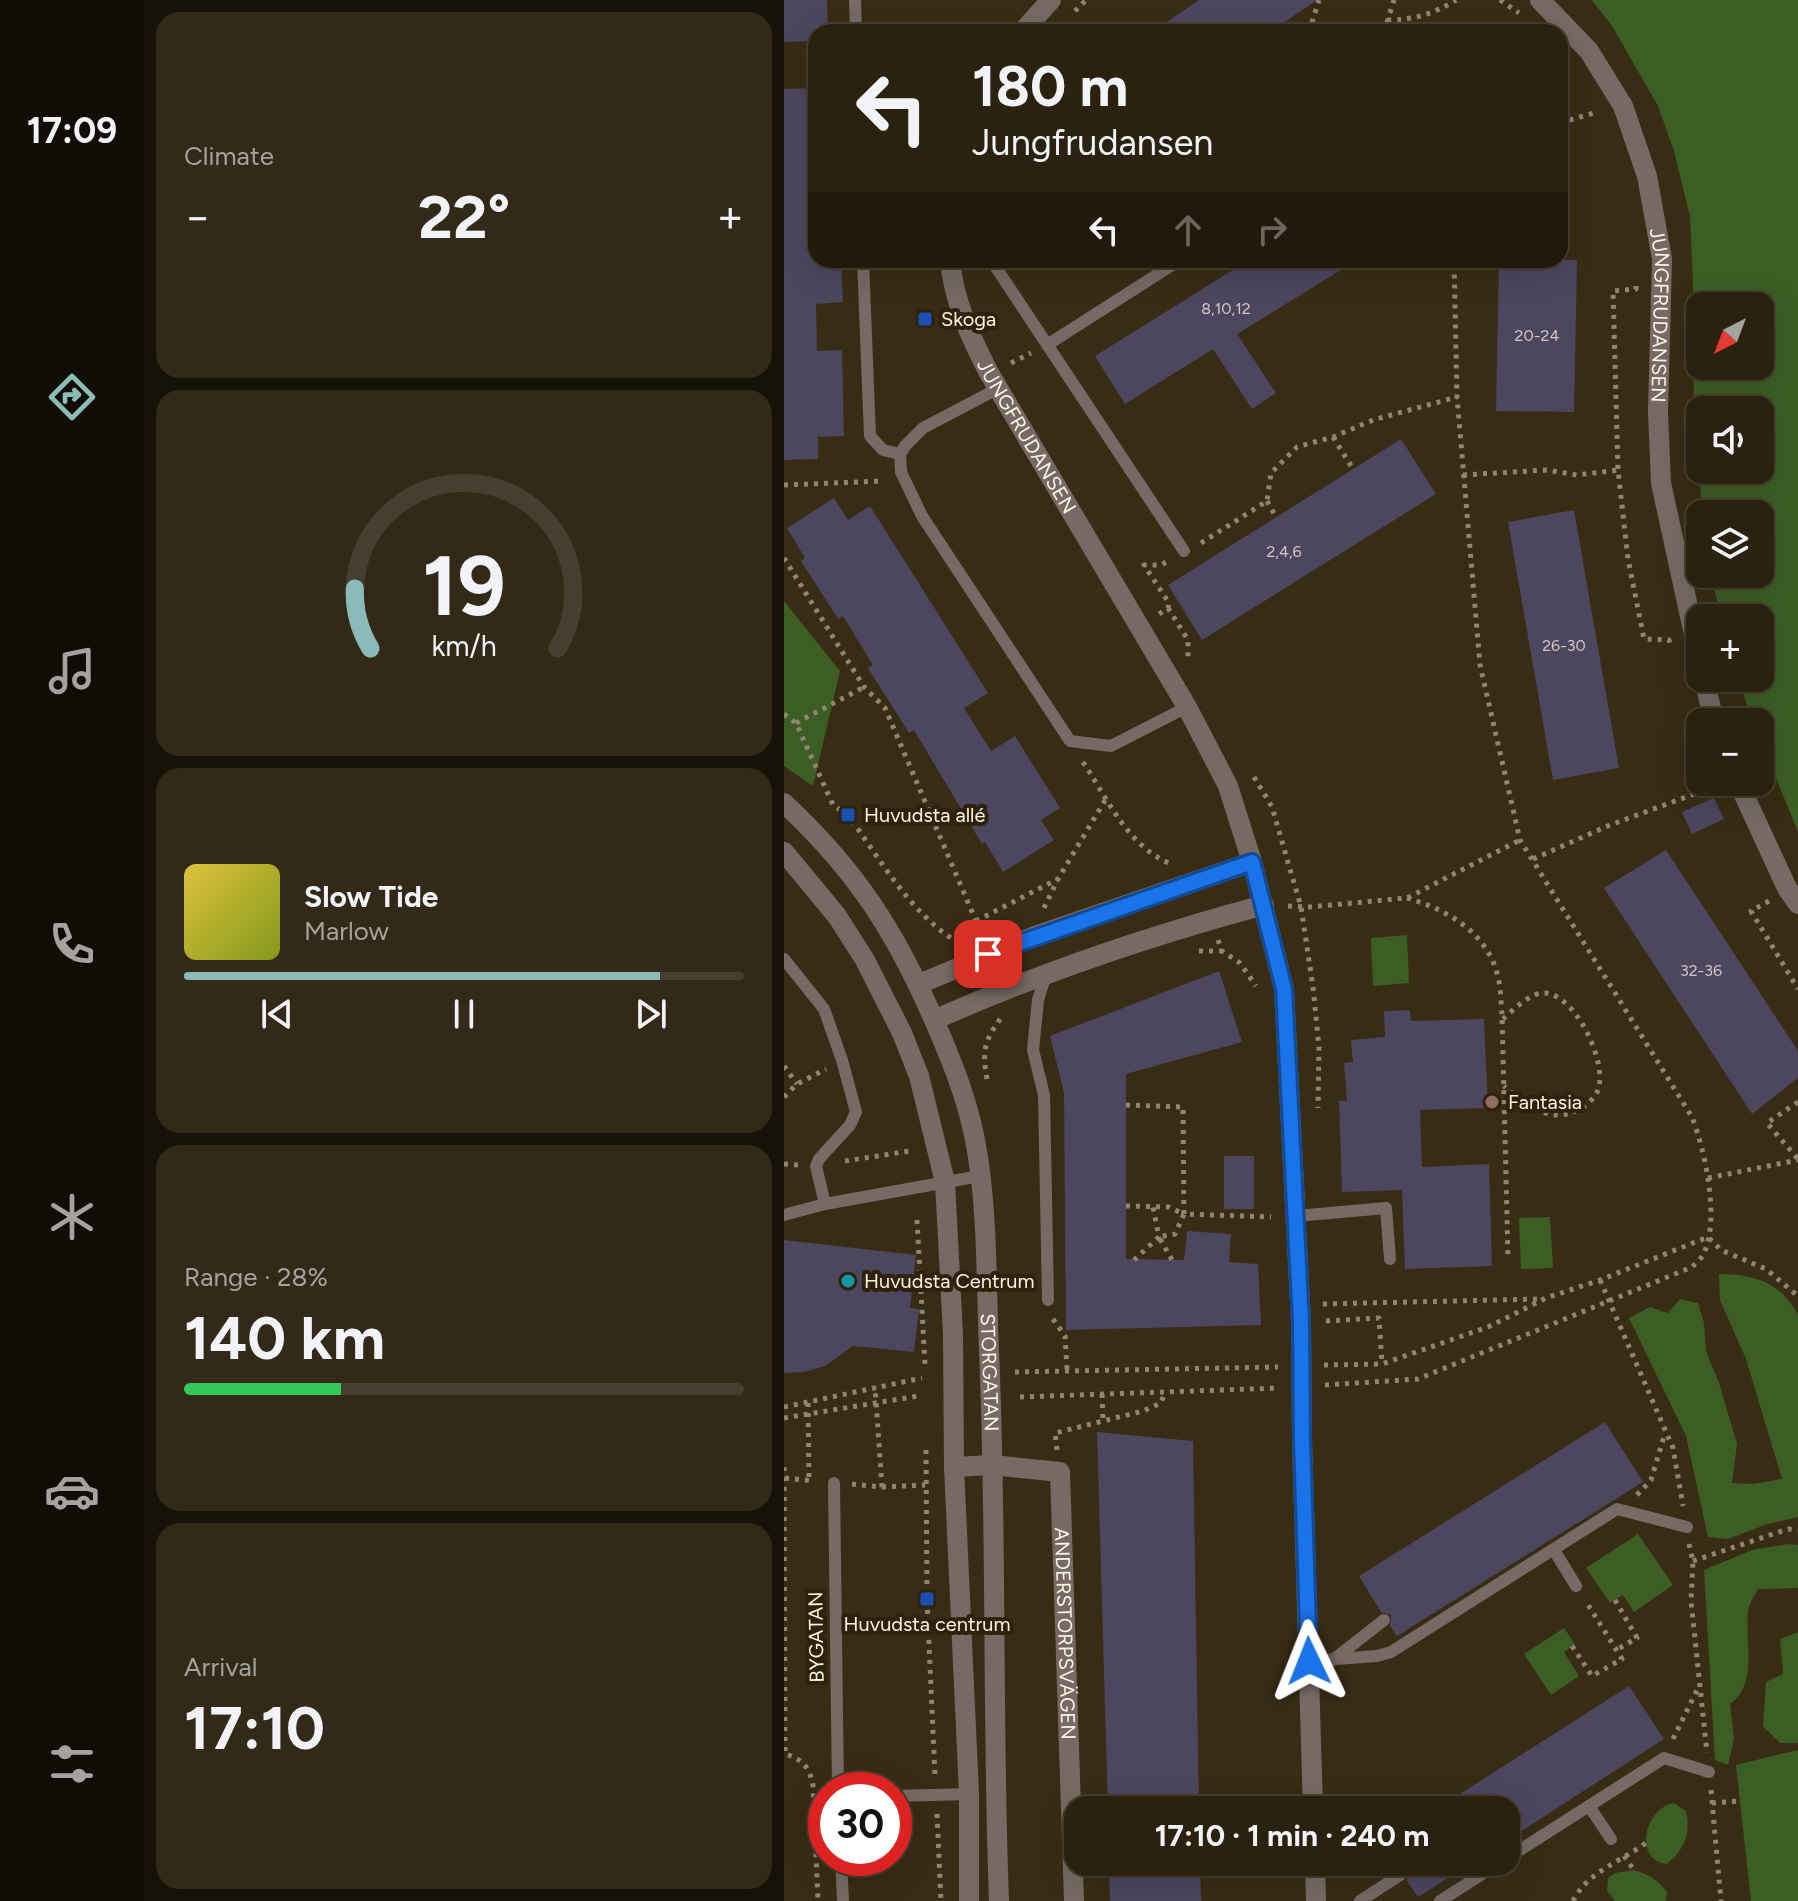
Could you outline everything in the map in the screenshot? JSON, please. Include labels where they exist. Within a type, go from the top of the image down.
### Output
[{"type":"street","points":[[1029,24],[1051,0]]},
{"type":"street","name":"JUNGFRUDANSEN","points":[[1540,0],[1563,24]]},
{"type":"street","name":"JUNGFRUDANSEN","points":[[1568,29],[1589,51],[1623,106],[1647,176],[1662,259],[1658,412],[1661,483],[1687,604]]},
{"type":"street","name":"JUNGFRUDANSEN","points":[[951,268],[953,287],[966,328],[1187,707],[1228,786],[1264,905],[1284,989],[1301,1323],[1313,1796]]},
{"type":"street","points":[[1744,796],[1787,888],[1798,904]]},
{"type":"street","name":"STORGATAN","points":[[784,803],[822,838],[897,941],[954,1065],[975,1139],[980,1176],[992,1465],[999,1901]]},
{"type":"street","name":"STORGATAN","points":[[784,852],[837,916],[865,960],[902,1033],[919,1076],[945,1182],[969,1794],[969,1901]]},
{"type":"street","points":[[885,1000],[1035,936],[1252,862]]},
{"type":"street","points":[[902,1033],[1046,974],[1264,905]]},
{"type":"street","points":[[954,1467],[992,1465],[1060,1472]]},
{"type":"street","name":"ANDERSTORPSVÄGEN","points":[[1060,1472],[1074,1901]]},
{"type":"street","points":[[1315,1876],[1316,1901]]},
{"type":"lane","points":[[855,0],[856,24]]},
{"type":"lane","points":[[863,268],[870,436],[883,450],[900,454]]},
{"type":"lane","points":[[996,268],[1184,551]]},
{"type":"lane","points":[[1047,345],[1167,268]]},
{"type":"lane","points":[[999,388],[923,428],[900,454],[904,480],[922,516],[1070,741],[1111,746],[1187,707]]},
{"type":"lane","points":[[784,959],[824,1009],[856,1112],[850,1125],[816,1166],[825,1204]]},
{"type":"lane","points":[[1046,974],[1038,1000],[1033,1050],[1044,1095],[1048,1300]]},
{"type":"lane","points":[[784,1215],[825,1204],[980,1176]]},
{"type":"lane","points":[[1296,1216],[1386,1208],[1390,1259]]},
{"type":"lane","name":"BYGATAN","points":[[834,1483],[838,1772]]},
{"type":"lane","points":[[1309,1661],[1377,1656],[1391,1652],[1617,1509],[1687,1527]]},
{"type":"lane","points":[[1554,1550],[1576,1586]]},
{"type":"lane","points":[[1333,1660],[1384,1620]]},
{"type":"lane","points":[[1520,1850],[1664,1758],[1709,1772]]},
{"type":"lane","points":[[912,1796],[969,1794]]},
{"type":"lane","points":[[1589,1806],[1611,1839]]},
{"type":"lane","points":[[842,1876],[843,1901]]},
{"type":"lane","points":[[1360,1901],[1398,1876]]},
{"type":"lane","points":[[1440,1901],[1479,1876]]},
{"type":"path","points":[[1312,24],[1319,0]]},
{"type":"path","points":[[1386,24],[1394,0]]},
{"type":"path","points":[[1387,20],[1410,20],[1435,13],[1456,0]]},
{"type":"path","points":[[1568,121],[1601,111],[1593,100]]},
{"type":"path","points":[[1454,268],[1457,397],[1480,665],[1520,840],[1692,1117],[1703,1147],[1708,1178],[1710,1208],[1704,1254],[1692,1267],[1611,1302]]},
{"type":"path","points":[[1635,274],[1636,289],[1613,291],[1618,470],[1628,559],[1644,639],[1669,640],[1673,654]]},
{"type":"path","points":[[1276,517],[1267,501],[1271,473],[1297,447],[1333,437],[1373,420],[1457,397]]},
{"type":"path","points":[[1333,437],[1353,469]]},
{"type":"path","points":[[1463,475],[1547,470],[1577,475],[1618,470]]},
{"type":"path","points":[[784,485],[904,480]]},
{"type":"path","points":[[1132,573],[1144,565],[1161,565],[1205,542],[1267,501]]},
{"type":"path","points":[[784,558],[864,687],[885,708],[976,921]]},
{"type":"path","points":[[1144,565],[1188,640],[1188,661]]},
{"type":"path","points":[[1158,614],[1168,608]]},
{"type":"path","points":[[796,723],[864,687]]},
{"type":"path","points":[[784,714],[796,723],[833,805],[848,815],[917,908],[943,934],[956,942],[972,930],[976,921],[1058,879]]},
{"type":"path","points":[[1532,859],[1610,825],[1716,785],[1723,799]]},
{"type":"path","points":[[1041,916],[1058,879],[1107,797]]},
{"type":"path","points":[[1264,905],[1309,907],[1407,898],[1520,840]]},
{"type":"path","points":[[1407,898],[1457,920],[1474,933],[1488,949],[1498,977],[1502,1019],[1508,1259]]},
{"type":"path","points":[[1771,900],[1751,911],[1798,989]]},
{"type":"path","points":[[1502,1019],[1533,997],[1546,993],[1562,999],[1573,1010],[1590,1039],[1599,1073],[1598,1090],[1589,1103],[1575,1112],[1560,1114],[1544,1114],[1504,1085]]},
{"type":"path","points":[[982,1056],[989,1035]]},
{"type":"path","points":[[784,1097],[797,1084],[842,1060]]},
{"type":"path","points":[[784,1066],[797,1084]]},
{"type":"path","points":[[1708,1178],[1798,1159],[1767,1123],[1798,1102]]},
{"type":"path","points":[[1126,1105],[1183,1107],[1184,1214],[1175,1234],[1159,1237],[1134,1260]]},
{"type":"path","points":[[1126,1206],[1169,1207],[1184,1214],[1271,1217]]},
{"type":"path","points":[[1153,1207],[1159,1237],[1172,1260]]},
{"type":"path","points":[[917,1220],[927,1386]]},
{"type":"path","points":[[1322,1366],[1382,1364],[1488,1327],[1546,1298],[1708,1237]]},
{"type":"path","points":[[1708,1237],[1721,1250],[1766,1269],[1798,1296]]},
{"type":"path","points":[[1600,1280],[1673,1448],[1693,1561],[1691,1601],[1721,1901]]},
{"type":"path","points":[[1321,1304],[1546,1298]]},
{"type":"path","points":[[1325,1321],[1379,1318],[1382,1364]]},
{"type":"path","points":[[1065,1336],[1067,1369]]},
{"type":"path","points":[[1015,1372],[1293,1367]]},
{"type":"path","points":[[784,1407],[922,1378]]},
{"type":"path","points":[[875,1387],[882,1487]]},
{"type":"path","points":[[1060,1472],[1055,1433],[1143,1411],[1161,1403],[1165,1392]]},
{"type":"path","points":[[1102,1394],[1103,1420]]},
{"type":"path","points":[[784,1418],[918,1396]]},
{"type":"path","points":[[808,1403],[809,1480]]},
{"type":"path","points":[[1623,1511],[1651,1480],[1666,1431]]},
{"type":"path","points":[[926,1443],[941,1901]]},
{"type":"path","points":[[784,1467],[784,1754],[796,1757],[810,1770],[818,1901]]},
{"type":"path","points":[[785,1478],[882,1487],[925,1485]]},
{"type":"path","points":[[1693,1561],[1788,1529],[1798,1530]]},
{"type":"path","points":[[1572,1646],[1592,1676],[1622,1659],[1576,1586]]},
{"type":"path","points":[[1615,1600],[1637,1638],[1616,1650]]},
{"type":"path","points":[[1664,1758],[1700,1684]]},
{"type":"path","points":[[1712,1803],[1739,1801]]},
{"type":"path","points":[[1573,1901],[1584,1882],[1647,1842]]},
{"type":"green space","points":[[1592,0],[1798,0],[1798,832],[1774,773],[1774,708],[1748,708],[1743,692],[1774,692],[1774,604],[1718,604],[1714,588],[1774,588],[1774,500],[1702,500],[1700,484],[1774,484],[1774,396],[1694,396],[1694,380],[1774,380],[1774,292],[1693,292],[1690,217],[1674,151],[1658,106],[1612,26]]},
{"type":"green space","points":[[784,601],[840,671],[813,786],[784,766]]},
{"type":"green space","points":[[1407,935],[1409,983],[1373,986],[1371,938]]},
{"type":"green space","points":[[1550,1217],[1553,1268],[1521,1269],[1519,1218]]},
{"type":"green space","points":[[1719,1274],[1765,1282],[1783,1295],[1798,1315],[1798,1517],[1728,1539],[1708,1537],[1686,1436],[1629,1318],[1650,1307],[1668,1313],[1680,1299],[1698,1303],[1704,1323],[1706,1351],[1737,1444],[1732,1483],[1754,1484],[1782,1479],[1746,1359],[1720,1300]]},
{"type":"green space","points":[[1638,1534],[1673,1585],[1634,1612],[1623,1595],[1610,1603],[1586,1568]]},
{"type":"green space","points":[[1798,1545],[1798,1588],[1758,1589],[1751,1603],[1748,1612],[1747,1674],[1739,1696],[1730,1704],[1734,1739],[1728,1765],[1715,1760],[1704,1570],[1752,1550]]},
{"type":"green space","points":[[1564,1628],[1575,1644],[1564,1652],[1579,1676],[1551,1695],[1524,1654]]},
{"type":"green space","points":[[1798,1632],[1798,1743],[1780,1743],[1763,1726],[1766,1682],[1783,1674],[1780,1639]]},
{"type":"green space","points":[[1798,1750],[1798,1901],[1751,1901],[1736,1765]]},
{"type":"green space","points":[[1674,1803],[1686,1811],[1688,1827],[1682,1846],[1667,1864],[1656,1861],[1650,1854],[1646,1834],[1655,1814]]},
{"type":"green space","points":[[1634,1870],[1660,1884],[1667,1892],[1666,1901],[1615,1901],[1607,1891],[1608,1878],[1615,1873]]},
{"type":"building","points":[[784,0],[827,0],[828,24],[808,24],[808,41],[784,42]]},
{"type":"building","points":[[1199,0],[1317,0],[1282,24],[1164,24]]},
{"type":"building","points":[[808,88],[808,268],[841,268],[843,302],[816,304],[817,351],[842,350],[844,436],[818,437],[818,459],[784,460],[784,89]]},
{"type":"building","points":[[1568,260],[1577,260],[1574,412],[1496,411],[1499,268],[1568,268]]},
{"type":"building","points":[[1236,268],[1344,268],[1237,334],[1276,393],[1252,409],[1213,349],[1125,404],[1095,356]]},
{"type":"building","points":[[1401,439],[1436,494],[1202,640],[1168,585]]},
{"type":"building","points":[[834,498],[848,520],[870,506],[988,693],[964,708],[991,751],[1015,736],[1060,808],[1041,820],[1054,840],[1003,872],[985,842],[982,844],[914,730],[909,733],[868,668],[873,665],[843,616],[838,619],[801,561],[805,558],[787,528]]},
{"type":"building","points":[[1574,510],[1619,768],[1553,780],[1508,522]]},
{"type":"building","points":[[1714,798],[1724,819],[1692,834],[1682,812]]},
{"type":"building","points":[[1666,850],[1798,1051],[1798,1078],[1752,1114],[1604,888]]},
{"type":"building","points":[[1219,971],[1242,1042],[1126,1074],[1126,1259],[1184,1260],[1187,1231],[1231,1234],[1229,1262],[1258,1264],[1261,1325],[1066,1330],[1064,1093],[1050,1036]]},
{"type":"building","points":[[1410,1010],[1411,1021],[1484,1019],[1488,1108],[1420,1110],[1422,1167],[1489,1164],[1492,1266],[1405,1269],[1402,1190],[1342,1192],[1339,1101],[1347,1101],[1344,1063],[1353,1062],[1351,1040],[1385,1037],[1384,1011]]},
{"type":"building","points":[[1224,1156],[1254,1156],[1254,1209],[1224,1209]]},
{"type":"building","name":"Huvudsta Centrum","points":[[784,1240],[916,1255],[910,1308],[919,1309],[914,1352],[853,1346],[825,1366],[784,1373]]},
{"type":"building","points":[[1605,1422],[1643,1482],[1397,1636],[1390,1626],[1391,1615],[1381,1612],[1359,1576]]},
{"type":"building","points":[[1097,1432],[1193,1441],[1199,1796],[1108,1796]]},
{"type":"building","points":[[1629,1686],[1664,1739],[1520,1832],[1520,1796],[1457,1796]]},
{"type":"building","points":[[1109,1876],[1200,1876],[1201,1901],[1110,1901]]},
{"type":"building","points":[[1407,1876],[1451,1876],[1418,1897]]},
{"type":"place","name":"Skoga","points":[[925,319]]},
{"type":"place","name":"Huvudsta allé","points":[[848,815]]},
{"type":"place","name":"Fantasia","points":[[1492,1102]]},
{"type":"place","name":"Huvudsta Centrum","points":[[848,1281]]},
{"type":"place","name":"Huvudsta centrum","points":[[927,1599]]},
{"type":"route","points":[[988,954],[1252,862],[1284,989],[1301,1323],[1309,1661]]}]
